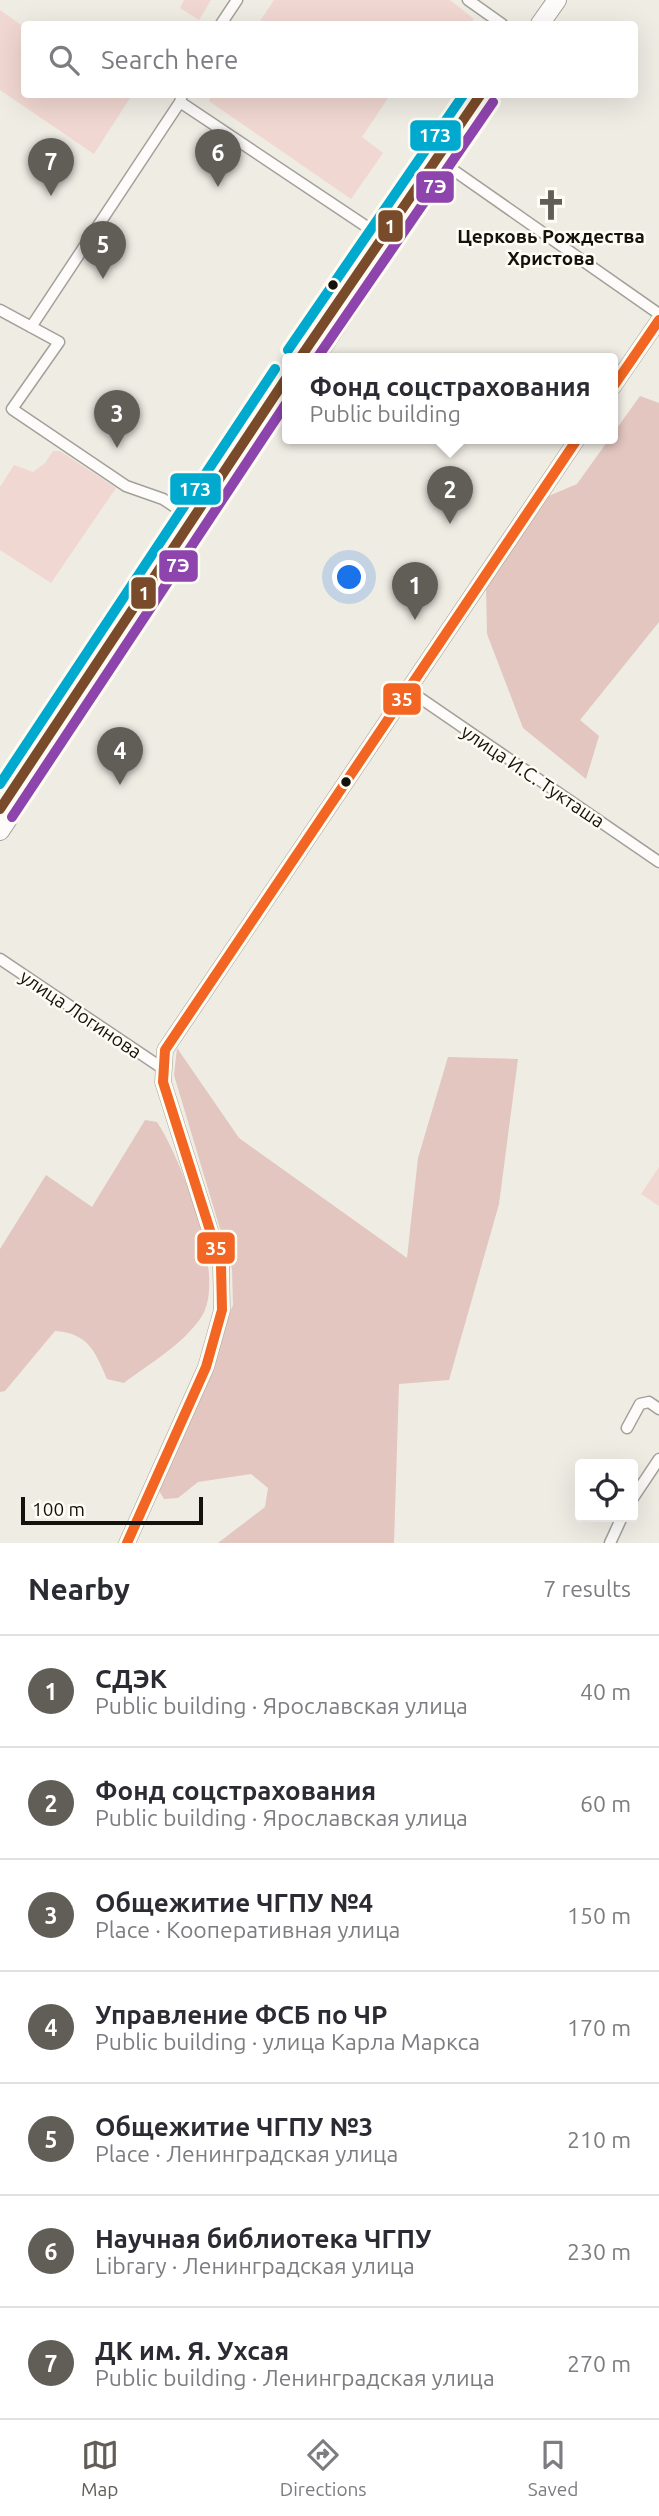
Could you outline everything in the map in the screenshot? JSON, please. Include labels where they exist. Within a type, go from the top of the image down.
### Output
[{"type":"main road","points":[[542,21],[557,0]]},
{"type":"main road","points":[[303,353],[478,98]]},
{"type":"main road","points":[[318,353],[491,98]]},
{"type":"main road","points":[[0,831],[90,685],[198,522],[282,385]]},
{"type":"main road","points":[[198,522],[282,406]]},
{"type":"main road","points":[[0,809],[90,685]]},
{"type":"street","points":[[223,21],[237,0]]},
{"type":"street","points":[[468,0],[498,21]]},
{"type":"street","points":[[31,327],[181,98],[382,237]]},
{"type":"street","points":[[446,165],[659,313]]},
{"type":"street","points":[[0,310],[59,342],[12,409],[126,486],[163,499],[198,522]]},
{"type":"street","points":[[618,380],[659,320]]},
{"type":"street","points":[[127,1543],[206,1367],[222,1310],[221,1265],[169,1104],[162,1068],[165,1050],[574,444]]},
{"type":"street","name":"улица И.С. Тукташа","points":[[407,689],[659,862]]},
{"type":"street","name":"улица Логинова","points":[[0,959],[162,1068]]},
{"type":"street","points":[[627,1429],[640,1404],[649,1402],[659,1409]]},
{"type":"street","points":[[638,1491],[659,1459]]},
{"type":"street","points":[[610,1543],[620,1522]]},
{"type":"shaded area","points":[[184,0],[211,0],[199,20],[180,8]]},
{"type":"shaded area","points":[[274,0],[450,0],[474,19],[472,21],[260,21]]},
{"type":"shaded area","points":[[0,10],[21,25],[21,98],[130,98],[94,154],[0,90]]},
{"type":"shaded area","points":[[211,98],[388,98],[362,137],[383,153],[351,199],[209,101]]},
{"type":"shaded area","points":[[640,396],[659,403],[659,622],[580,720],[599,736],[586,779],[523,728],[487,634],[486,586],[544,498],[577,484],[606,444],[618,444],[618,427]]},
{"type":"shaded area","points":[[53,451],[60,451],[116,488],[51,583],[0,550],[0,487],[14,465],[33,472],[45,463]]},
{"type":"shaded area","points":[[177,1048],[239,1138],[407,1258],[418,1158],[448,1057],[518,1059],[499,1204],[449,1380],[399,1384],[394,1543],[218,1543],[265,1507],[268,1488],[251,1474],[198,1482],[178,1498],[164,1499],[158,1489],[233,1305],[232,1269],[174,1075]]},
{"type":"shaded area","points":[[145,1120],[157,1122],[167,1139],[198,1218],[209,1274],[208,1298],[202,1316],[176,1344],[124,1383],[107,1379],[94,1352],[83,1340],[66,1332],[55,1331],[5,1391],[0,1392],[0,1249],[46,1175],[92,1207]]},
{"type":"shaded area","points":[[659,1167],[659,1206],[641,1194]]},
{"type":"transit line","name":"173","points":[[288,350],[461,98]]},
{"type":"transit line","name":"1","points":[[303,353],[478,98]]},
{"type":"transit line","name":"7Э","points":[[320,353],[493,102]]},
{"type":"transit line","name":"35","points":[[618,380],[659,320]]},
{"type":"transit line","name":"173","points":[[0,784],[275,369]]},
{"type":"transit line","name":"1","points":[[0,809],[282,385]]},
{"type":"transit line","name":"7Э","points":[[12,817],[282,410]]},
{"type":"transit line","name":"35","points":[[127,1543],[206,1367],[222,1310],[221,1265],[163,1082],[165,1050],[574,444]]},
{"type":"place","name":"Научная библиотека ЧГПУ","points":[[218,187]]},
{"type":"place","name":"ДК им. Я. Ухсая","points":[[51,196]]},
{"type":"place","name":"Церковь Рождества Христова","points":[[551,205]]},
{"type":"place","name":"Общежитие ЧГПУ №3","points":[[103,279]]},
{"type":"place","name":"Общежитие ЧГПУ №4","points":[[117,448]]},
{"type":"place","name":"Фонд соцстрахования","points":[[450,524]]},
{"type":"place","name":"СДЭК","points":[[415,620]]},
{"type":"place","name":"Управление ФСБ по ЧР","points":[[120,785]]}]
